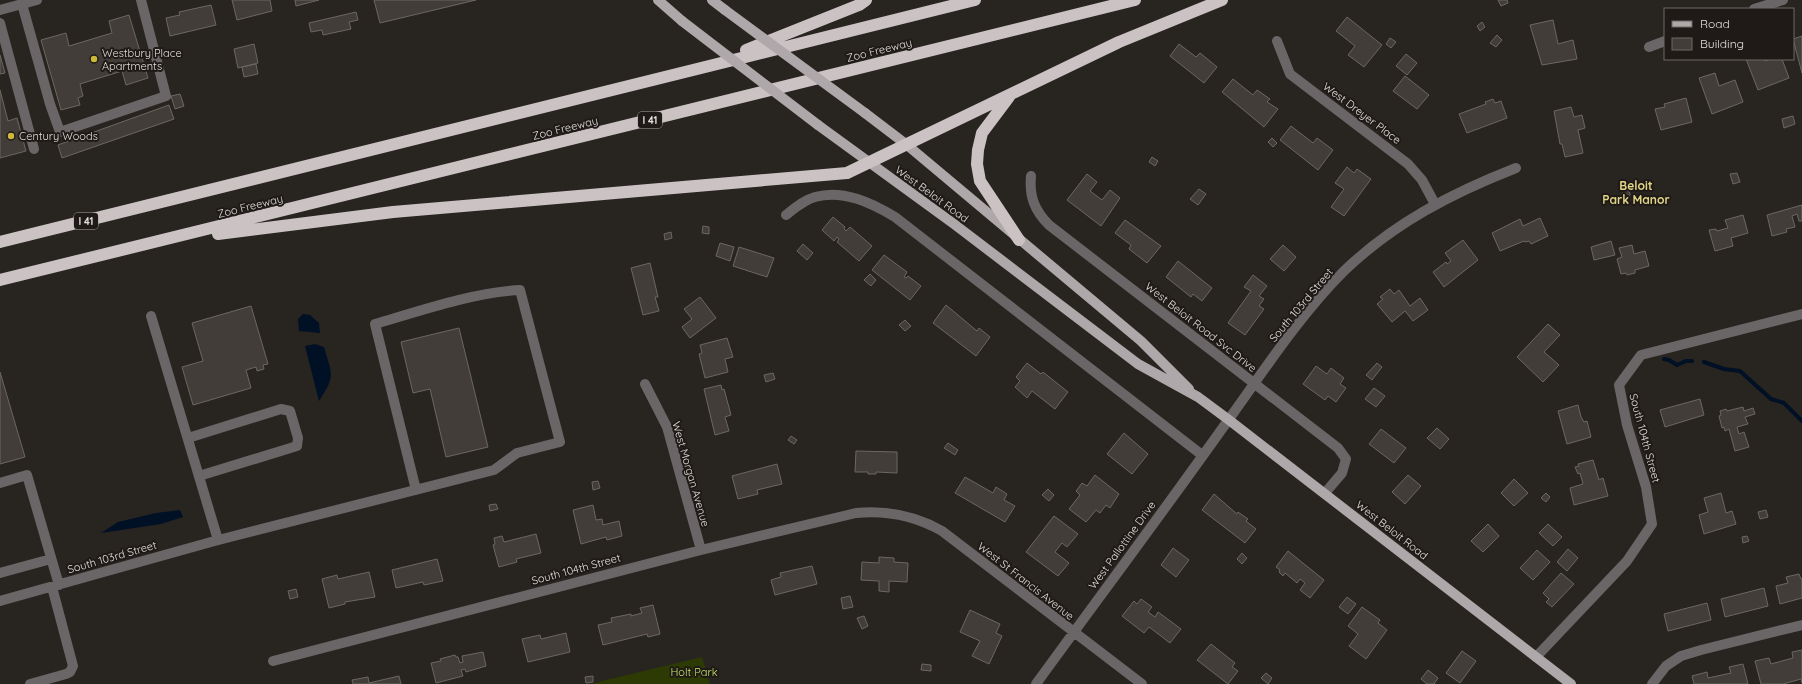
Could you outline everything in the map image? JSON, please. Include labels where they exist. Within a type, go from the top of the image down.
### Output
[{"type":"highway","points":[[703,67],[859,5],[866,0]]},
{"type":"highway","name":"I 41","points":[[0,242],[975,0]]},
{"type":"highway","name":"Zoo Freeway","points":[[0,280],[1135,0]]},
{"type":"highway","points":[[164,240],[393,212],[847,173],[1119,42],[1222,0]]},
{"type":"highway","points":[[1011,93],[982,132],[977,164],[980,181],[1019,240]]},
{"type":"main road","name":"West Beloit Road","points":[[658,0],[682,21],[818,125],[1138,364],[1198,397],[1229,420],[1571,684]]},
{"type":"main road","name":"West Beloit Road","points":[[712,0],[907,145],[1141,341],[1198,397]]},
{"type":"street","points":[[0,10],[37,0]]},
{"type":"street","points":[[22,4],[50,104],[60,132],[166,96],[141,0]]},
{"type":"street","points":[[1757,8],[1783,0]]},
{"type":"street","points":[[0,24],[34,149]]},
{"type":"street","name":"West Dreyer Place","points":[[1277,41],[1290,74],[1408,164],[1422,180],[1435,204]]},
{"type":"street","points":[[1649,47],[1664,42]]},
{"type":"street","name":"South 103rd Street","points":[[1229,420],[1254,383],[1316,302],[1344,271],[1391,233],[1435,204],[1467,188],[1516,168]]},
{"type":"street","name":"West Beloit Road Svc Drive","points":[[1031,176],[1030,188],[1033,203],[1039,216],[1049,225],[1338,448],[1346,459],[1342,473],[1325,493]]},
{"type":"street","points":[[786,215],[804,202],[823,195],[844,196],[876,205],[895,217],[1202,455]]},
{"type":"street","name":"South 103rd Street","points":[[0,601],[218,540],[416,490],[494,470],[517,453],[560,442],[520,290],[504,290],[375,324],[416,490]]},
{"type":"street","name":"South 104th Street","points":[[1536,657],[1627,561],[1652,524],[1646,487],[1627,425],[1619,385],[1641,355],[1802,314]]},
{"type":"street","points":[[151,316],[218,540]]},
{"type":"street","name":"West Morgan Avenue","points":[[644,384],[667,427],[701,550]]},
{"type":"street","points":[[188,438],[281,409],[290,411],[298,438],[297,446],[199,476]]},
{"type":"street","name":"West Pallottine Drive","points":[[1036,684],[1229,420]]},
{"type":"street","points":[[0,483],[27,475],[50,560],[72,654],[73,666],[70,672],[30,684]]},
{"type":"street","name":"South 104th Street","points":[[273,661],[701,550],[856,513],[888,512]]},
{"type":"street","name":"West St Francis Avenue","points":[[888,512],[912,517],[942,531],[1073,633],[1142,684]]},
{"type":"street","points":[[0,573],[50,560]]},
{"type":"street","points":[[1652,684],[1666,666],[1681,656],[1802,625]]},
{"type":"green space","name":"Holt Park","points":[[702,657],[710,684],[592,684],[602,681]]},
{"type":"water","points":[[303,314],[310,315],[319,323],[320,333],[299,331],[298,319]]},
{"type":"water","points":[[315,344],[324,347],[331,375],[328,386],[319,401],[305,346]]},
{"type":"water","points":[[180,510],[183,517],[161,524],[101,533],[118,522],[156,513]]},
{"type":"building","points":[[232,0],[270,0],[272,11],[237,20]]},
{"type":"building","points":[[295,0],[319,0],[296,6]]},
{"type":"building","points":[[374,0],[476,0],[380,23]]},
{"type":"building","points":[[1498,0],[1507,0],[1508,3],[1501,6]]},
{"type":"building","points":[[211,5],[216,25],[170,36],[166,18],[180,15],[179,12]]},
{"type":"building","points":[[356,12],[358,20],[349,22],[351,29],[323,35],[322,30],[311,32],[309,23]]},
{"type":"building","name":"Westbury Place Apartments","points":[[129,15],[148,78],[126,85],[122,71],[80,84],[83,96],[78,98],[80,105],[61,110],[41,40],[66,33],[69,46],[112,33],[109,21]]},
{"type":"building","points":[[1347,17],[1382,45],[1364,67],[1348,55],[1355,46],[1336,31]]},
{"type":"building","points":[[1553,20],[1558,44],[1573,40],[1577,59],[1542,65],[1530,25]]},
{"type":"building","points":[[1482,22],[1485,27],[1480,31],[1477,26]]},
{"type":"building","points":[[1497,35],[1502,40],[1496,47],[1490,43]]},
{"type":"building","points":[[1802,36],[1802,73],[1794,43],[1794,39]]},
{"type":"building","points":[[1390,38],[1396,42],[1391,48],[1386,44]]},
{"type":"building","points":[[254,44],[258,63],[238,68],[234,49]]},
{"type":"building","points":[[1179,44],[1196,57],[1200,53],[1217,67],[1204,83],[1170,56]]},
{"type":"building","points":[[1406,54],[1417,63],[1407,75],[1396,66]]},
{"type":"building","points":[[0,55],[5,73],[0,74]]},
{"type":"building","points":[[1746,60],[1782,60],[1789,78],[1758,90]]},
{"type":"building","points":[[256,64],[258,74],[244,77],[242,67]]},
{"type":"building","points":[[1715,73],[1719,86],[1735,80],[1743,102],[1712,114],[1699,78]]},
{"type":"building","points":[[1405,76],[1429,95],[1417,109],[1393,91]]},
{"type":"building","points":[[1233,79],[1253,95],[1257,90],[1270,99],[1267,102],[1278,109],[1264,127],[1222,92]]},
{"type":"building","name":"Century Woods","points":[[0,90],[8,121],[17,118],[26,151],[0,158]]},
{"type":"building","points":[[180,94],[184,106],[175,109],[171,96]]},
{"type":"building","points":[[1686,98],[1692,122],[1661,130],[1655,109],[1665,107],[1664,104]]},
{"type":"building","points":[[1493,99],[1495,103],[1501,101],[1507,118],[1467,133],[1459,114],[1486,104],[1485,102]]},
{"type":"building","points":[[169,105],[174,119],[62,158],[58,145]]},
{"type":"building","points":[[1571,107],[1574,117],[1582,115],[1585,128],[1578,130],[1583,153],[1565,157],[1562,144],[1560,144],[1554,111]]},
{"type":"building","points":[[1793,116],[1795,124],[1784,128],[1782,119]]},
{"type":"building","points":[[1291,126],[1313,143],[1317,138],[1333,150],[1318,170],[1280,140]]},
{"type":"building","points":[[1272,138],[1277,143],[1273,147],[1268,142]]},
{"type":"building","points":[[1152,157],[1158,161],[1155,166],[1149,162]]},
{"type":"building","points":[[1347,167],[1354,173],[1357,169],[1371,179],[1344,216],[1331,207],[1344,189],[1335,183]]},
{"type":"building","points":[[1737,173],[1740,182],[1733,184],[1730,174]]},
{"type":"building","points":[[1087,174],[1097,182],[1090,191],[1102,200],[1110,190],[1120,198],[1101,226],[1067,200]]},
{"type":"building","points":[[1199,189],[1206,194],[1198,205],[1190,199]]},
{"type":"building","points":[[1624,190],[1628,190],[1630,194],[1628,198],[1624,198],[1622,196],[1622,192]]},
{"type":"building","points":[[1802,205],[1802,221],[1799,221],[1797,214],[1792,216],[1795,227],[1786,229],[1787,232],[1772,236],[1767,215]]},
{"type":"building","points":[[1743,215],[1748,233],[1731,238],[1733,246],[1715,251],[1709,230],[1716,229],[1717,231],[1728,228],[1725,220]]},
{"type":"building","points":[[833,217],[845,227],[844,229],[846,231],[850,227],[872,246],[859,261],[837,242],[839,239],[837,237],[834,241],[822,230]]},
{"type":"building","points":[[1540,218],[1548,236],[1531,244],[1529,241],[1524,241],[1500,251],[1492,233],[1520,219],[1523,226]]},
{"type":"building","points":[[1125,220],[1161,246],[1147,263],[1129,249],[1131,245],[1115,233]]},
{"type":"building","points":[[703,226],[709,227],[709,234],[702,233]]},
{"type":"building","points":[[671,232],[672,238],[665,240],[664,234]]},
{"type":"building","points":[[1463,240],[1478,260],[1444,287],[1433,272],[1446,262],[1447,264],[1451,261],[1445,253]]},
{"type":"building","points":[[1611,241],[1615,255],[1594,260],[1591,247]]},
{"type":"building","points":[[720,243],[734,247],[730,261],[716,256]]},
{"type":"building","points":[[803,244],[813,253],[807,260],[797,251]]},
{"type":"building","points":[[1283,245],[1296,257],[1284,271],[1270,259]]},
{"type":"building","points":[[1632,245],[1634,254],[1645,251],[1649,266],[1635,270],[1635,273],[1627,275],[1626,273],[1621,274],[1617,259],[1622,257],[1619,248]]},
{"type":"building","points":[[739,247],[774,258],[767,277],[733,266]]},
{"type":"building","points":[[884,255],[907,272],[904,277],[906,278],[908,276],[921,286],[910,300],[872,270]]},
{"type":"building","points":[[1178,261],[1212,288],[1202,301],[1193,294],[1191,297],[1166,277]]},
{"type":"building","points":[[650,263],[658,297],[655,297],[659,311],[643,315],[631,268]]},
{"type":"building","points":[[870,274],[876,280],[871,286],[864,280]]},
{"type":"building","points":[[1253,275],[1267,286],[1259,296],[1264,299],[1259,306],[1264,309],[1245,335],[1228,323],[1251,291],[1244,287]]},
{"type":"building","points":[[1390,289],[1394,294],[1399,290],[1410,306],[1420,298],[1428,310],[1413,321],[1405,311],[1392,322],[1377,304],[1383,299],[1380,297]]},
{"type":"building","points":[[700,297],[716,318],[690,338],[682,327],[692,319],[684,309]]},
{"type":"building","points":[[946,305],[977,331],[979,328],[990,337],[976,356],[933,323]]},
{"type":"building","points":[[251,306],[268,364],[263,365],[264,369],[257,371],[256,367],[246,370],[251,388],[193,405],[182,367],[203,361],[192,323]]},
{"type":"building","points":[[905,320],[911,326],[905,331],[899,325]]},
{"type":"building","points":[[1548,324],[1560,335],[1544,352],[1559,365],[1543,382],[1517,357]]},
{"type":"building","points":[[459,328],[488,447],[446,457],[430,389],[413,393],[401,342]]},
{"type":"building","points":[[727,338],[733,357],[725,359],[728,372],[705,378],[699,354],[702,353],[700,345]]},
{"type":"building","points":[[1027,363],[1041,374],[1043,372],[1068,392],[1055,409],[1032,391],[1027,398],[1015,387],[1020,381],[1016,377]]},
{"type":"building","points":[[1377,363],[1382,367],[1372,380],[1366,375]]},
{"type":"building","points":[[1316,366],[1327,374],[1331,368],[1344,378],[1340,384],[1346,388],[1336,402],[1328,396],[1325,400],[1303,384]]},
{"type":"building","points":[[0,372],[25,457],[0,464]]},
{"type":"building","points":[[773,373],[775,379],[766,382],[764,375]]},
{"type":"building","points":[[721,385],[722,390],[724,389],[731,415],[725,417],[729,431],[715,435],[704,389]]},
{"type":"building","points":[[1374,388],[1385,396],[1376,407],[1365,399]]},
{"type":"building","points":[[1700,399],[1704,415],[1665,427],[1660,410]]},
{"type":"building","points":[[1578,405],[1581,417],[1584,422],[1587,421],[1591,437],[1567,444],[1558,411]]},
{"type":"building","points":[[1743,407],[1744,411],[1753,408],[1755,414],[1745,417],[1748,424],[1737,427],[1739,434],[1744,432],[1749,447],[1735,451],[1729,429],[1725,431],[1724,427],[1722,428],[1719,416],[1721,415],[1720,411]]},
{"type":"building","points":[[1437,428],[1449,439],[1440,449],[1427,438]]},
{"type":"building","points":[[1381,429],[1406,448],[1394,463],[1369,444]]},
{"type":"building","points":[[1124,433],[1148,454],[1132,474],[1107,454]]},
{"type":"building","points":[[791,436],[797,440],[794,444],[788,440]]},
{"type":"building","points":[[948,443],[958,450],[955,455],[944,448]]},
{"type":"building","points":[[856,451],[897,452],[897,473],[876,472],[876,474],[868,474],[868,472],[855,472]]},
{"type":"building","points":[[1593,460],[1599,480],[1603,478],[1608,496],[1574,505],[1570,488],[1583,484],[1580,473],[1578,474],[1575,467],[1579,466],[1578,464]]},
{"type":"building","points":[[777,464],[782,484],[757,490],[758,494],[738,499],[732,476]]},
{"type":"building","points":[[1095,475],[1119,494],[1110,508],[1106,505],[1100,513],[1096,510],[1086,522],[1069,509],[1080,495],[1076,491],[1082,483],[1087,486]]},
{"type":"building","points":[[1408,475],[1421,486],[1405,504],[1392,492]]},
{"type":"building","points":[[965,477],[993,493],[996,487],[1007,494],[1004,500],[1015,506],[1005,522],[955,493]]},
{"type":"building","points":[[1514,479],[1528,493],[1514,506],[1501,493]]},
{"type":"building","points":[[598,481],[600,488],[593,490],[592,482]]},
{"type":"building","points":[[1048,489],[1054,495],[1049,501],[1042,495]]},
{"type":"building","points":[[1546,493],[1550,497],[1546,502],[1541,498]]},
{"type":"building","points":[[1721,493],[1726,513],[1732,511],[1736,524],[1704,534],[1699,515],[1708,512],[1704,498]]},
{"type":"building","points":[[1214,494],[1237,514],[1238,512],[1248,519],[1246,521],[1256,529],[1245,543],[1202,510]]},
{"type":"building","points":[[496,504],[498,509],[490,511],[489,505]]},
{"type":"building","points":[[593,505],[596,520],[602,519],[603,525],[619,521],[622,536],[607,540],[606,537],[581,544],[573,510]]},
{"type":"building","points":[[1766,510],[1768,517],[1760,519],[1758,512]]},
{"type":"building","points":[[1054,516],[1078,534],[1067,547],[1062,543],[1055,552],[1069,563],[1058,576],[1026,552]]},
{"type":"building","points":[[1488,524],[1499,536],[1483,552],[1471,541]]},
{"type":"building","points":[[1548,524],[1562,537],[1553,546],[1539,533]]},
{"type":"building","points":[[536,534],[541,553],[516,559],[517,562],[499,567],[493,545],[495,544],[494,538],[502,536],[504,542]]},
{"type":"building","points":[[1747,536],[1749,541],[1743,543],[1742,537]]},
{"type":"building","points":[[1173,548],[1189,560],[1176,577],[1161,565]]},
{"type":"building","points":[[1568,549],[1578,558],[1567,571],[1557,562]]},
{"type":"building","points":[[1537,550],[1550,562],[1533,580],[1520,568]]},
{"type":"building","points":[[1288,551],[1324,580],[1310,598],[1300,590],[1305,583],[1300,579],[1297,583],[1285,573],[1283,576],[1279,572],[1280,570],[1276,567]]},
{"type":"building","points":[[1242,553],[1247,558],[1242,564],[1237,559]]},
{"type":"building","points":[[879,557],[894,558],[894,562],[908,563],[907,582],[889,581],[889,592],[879,591],[879,581],[861,580],[862,562],[879,563]]},
{"type":"building","points":[[437,559],[443,581],[424,585],[423,582],[396,588],[392,570]]},
{"type":"building","points":[[812,566],[817,584],[775,595],[771,580],[781,577],[780,573]]},
{"type":"building","points":[[369,572],[375,597],[345,602],[345,604],[329,608],[322,579],[337,575],[338,579]]},
{"type":"building","points":[[1561,573],[1574,584],[1552,607],[1546,602],[1549,599],[1543,593]]},
{"type":"building","points":[[1799,574],[1802,579],[1802,598],[1780,604],[1776,586],[1788,583],[1786,577]]},
{"type":"building","points":[[1764,588],[1768,606],[1725,617],[1721,599]]},
{"type":"building","points":[[296,589],[298,597],[290,599],[288,591]]},
{"type":"building","points":[[850,596],[853,607],[843,609],[841,598]]},
{"type":"building","points":[[1347,597],[1356,604],[1348,614],[1339,607]]},
{"type":"building","points":[[1141,599],[1152,607],[1148,612],[1155,617],[1158,612],[1181,629],[1170,643],[1149,627],[1144,633],[1122,616],[1134,601],[1137,604]]},
{"type":"building","points":[[1707,603],[1711,620],[1668,631],[1664,614]]},
{"type":"building","points":[[653,605],[660,634],[648,637],[647,634],[603,645],[598,625],[612,622],[611,618],[631,614],[631,616],[642,613],[640,608]]},
{"type":"building","points":[[1362,607],[1380,620],[1378,623],[1387,630],[1366,659],[1349,646],[1358,634],[1348,626]]},
{"type":"building","points":[[970,610],[1000,624],[996,633],[1002,636],[989,664],[972,656],[980,641],[960,632]]},
{"type":"building","points":[[864,616],[868,626],[862,629],[857,618]]},
{"type":"building","points":[[566,633],[570,652],[528,662],[522,639],[540,635],[541,639]]},
{"type":"building","points":[[1211,644],[1235,663],[1232,667],[1238,671],[1228,684],[1197,660]]},
{"type":"building","points":[[1802,650],[1802,683],[1801,679],[1783,684],[1761,684],[1755,661],[1769,658],[1771,664],[1793,658],[1792,652]]},
{"type":"building","points":[[1462,651],[1476,661],[1460,683],[1446,673]]},
{"type":"building","points":[[483,652],[486,666],[466,672],[465,669],[461,670],[463,676],[436,683],[431,663],[441,661],[440,659],[455,655],[458,657],[460,663],[463,662],[462,656]]},
{"type":"building","points":[[922,664],[931,665],[931,671],[921,670]]},
{"type":"building","points":[[1743,664],[1748,684],[1694,684],[1692,676],[1707,672],[1708,678],[1731,673],[1729,667]]},
{"type":"building","points":[[1428,670],[1438,678],[1434,684],[1427,684],[1421,679]]},
{"type":"building","points":[[1266,673],[1272,678],[1268,684],[1261,678]]},
{"type":"building","points":[[399,676],[401,684],[353,684],[352,680],[368,677],[369,683]]},
{"type":"building","points":[[593,676],[593,682],[586,683],[585,677]]},
{"type":"waterway","points":[[1664,359],[1677,365],[1686,361],[1692,361]]},
{"type":"waterway","points":[[1704,362],[1724,369],[1740,371],[1771,399],[1784,403],[1802,421]]},
{"type":"place","name":"Westbury Place Apartments","points":[[94,59]]},
{"type":"place","name":"Century Woods","points":[[11,136]]},
{"type":"district","name":"Beloit Park Manor","points":[[1636,192]]}]
